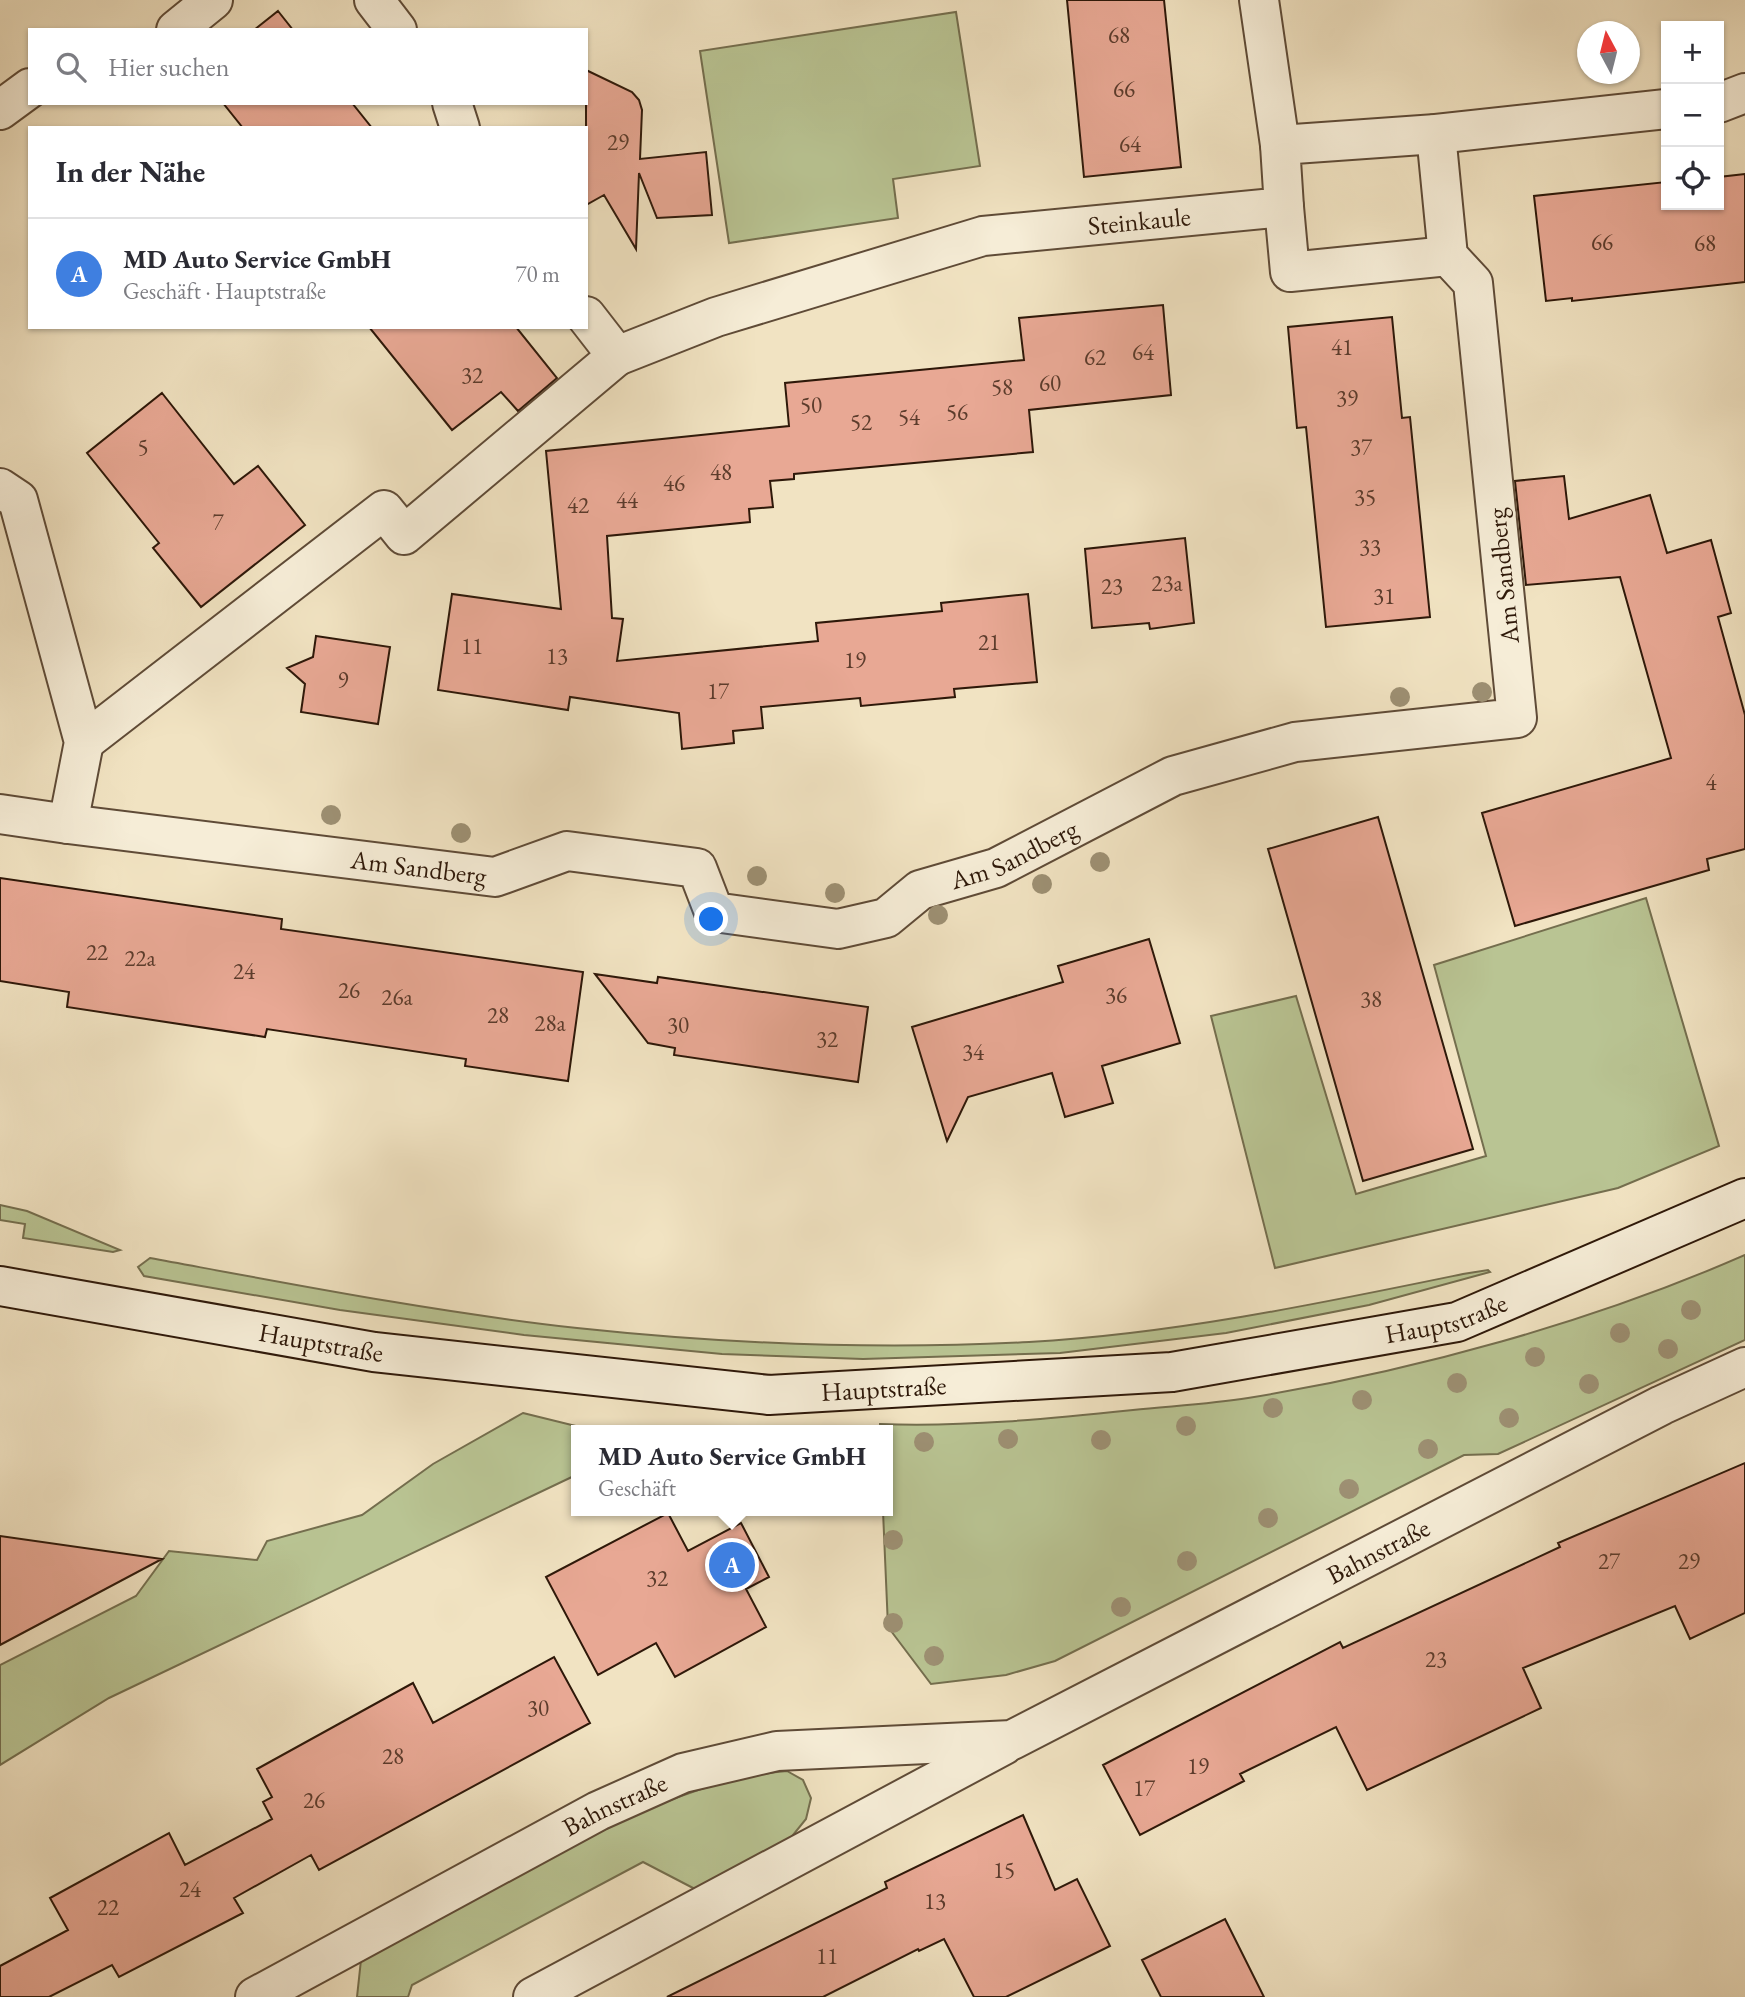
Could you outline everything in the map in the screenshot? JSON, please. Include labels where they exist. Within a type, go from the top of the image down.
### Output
[{"type":"street","points":[[178,28],[213,0]]},
{"type":"street","points":[[374,0],[395,28]]},
{"type":"street","points":[[1259,0],[1280,145],[1290,272],[1448,256],[1436,134]]},
{"type":"street","points":[[0,110],[28,89]]},
{"type":"street","points":[[1724,101],[1745,93]]},
{"type":"street","points":[[453,105],[459,126]]},
{"type":"street","points":[[1280,145],[1436,134],[1661,110]]},
{"type":"street","name":"Steinkaule","points":[[617,356],[716,317],[983,236],[1284,206]]},
{"type":"street","name":"Am Sandberg","points":[[0,814],[495,877],[567,851],[697,868],[714,912],[838,929],[886,918],[920,890],[996,868],[1173,776],[1295,742],[1517,719],[1472,283],[1448,256]]},
{"type":"street","points":[[85,742],[384,510],[404,536],[617,356],[588,319]]},
{"type":"street","points":[[0,488],[18,500],[85,742],[68,824]]},
{"type":"street","name":"Hauptstraße","points":[[0,1286],[374,1352],[769,1395],[1172,1372],[1457,1322],[1745,1198]]},
{"type":"street","name":"Bahnstraße","points":[[533,1997],[1012,1741],[1662,1405],[1745,1367]]},
{"type":"street","name":"Bahnstraße","points":[[255,1997],[598,1811],[683,1773],[777,1751],[1012,1741]]},
{"type":"green space","points":[[956,12],[980,166],[893,179],[898,218],[729,243],[700,51]]},
{"type":"green space","points":[[1646,898],[1719,1146],[1618,1188],[1275,1268],[1211,1016],[1296,996],[1356,1194],[1486,1156],[1434,965]]},
{"type":"green space","points":[[0,1205],[27,1211],[120,1250],[113,1252],[23,1238],[25,1224],[0,1220]]},
{"type":"green space","points":[[1745,1255],[1745,1340],[1498,1454],[1464,1455],[1055,1661],[1006,1675],[931,1684],[888,1627],[883,1516],[893,1516],[893,1425],[880,1424],[1038,1419],[1219,1402],[1311,1387],[1438,1359],[1564,1323]]},
{"type":"green space","points":[[150,1258],[363,1297],[577,1328],[746,1342],[860,1345],[1029,1342],[1138,1332],[1302,1306],[1463,1274],[1488,1270],[1490,1272],[1369,1305],[1226,1333],[1060,1353],[863,1359],[722,1354],[524,1335],[340,1310],[144,1276],[138,1267]]},
{"type":"green space","points":[[523,1413],[572,1425],[571,1477],[109,1698],[0,1765],[0,1665],[136,1596],[169,1551],[257,1560],[267,1541],[362,1515],[433,1464]]},
{"type":"green space","points":[[787,1771],[803,1780],[811,1798],[806,1819],[789,1840],[695,1889],[643,1862],[412,1985],[408,1997],[357,1997],[361,1960],[587,1839],[684,1795],[752,1776]]},
{"type":"building","points":[[1067,0],[1164,0],[1181,167],[1084,177]]},
{"type":"building","points":[[278,11],[291,28],[257,28]]},
{"type":"building","points":[[588,71],[632,92],[639,100],[642,110],[640,159],[706,152],[712,215],[657,218],[639,173],[636,249],[604,195],[588,204]]},
{"type":"building","points":[[225,105],[354,105],[370,126],[241,126]]},
{"type":"building","points":[[1745,174],[1745,282],[1572,301],[1572,298],[1546,301],[1534,196],[1661,183],[1661,210],[1724,210],[1724,176]]},
{"type":"building","points":[[1163,305],[1171,395],[1029,410],[1033,452],[794,474],[794,479],[770,481],[773,507],[749,509],[750,522],[607,536],[612,618],[623,619],[617,661],[818,641],[816,623],[942,611],[941,603],[1028,594],[1037,682],[954,689],[955,697],[861,706],[860,698],[761,707],[763,728],[733,731],[734,743],[682,749],[679,713],[570,697],[568,710],[438,690],[452,594],[561,609],[546,451],[789,426],[785,383],[1024,360],[1019,318]]},
{"type":"building","points":[[1392,317],[1402,418],[1410,417],[1430,617],[1326,627],[1306,427],[1297,428],[1288,327]]},
{"type":"building","points":[[371,329],[518,329],[557,378],[518,411],[501,392],[452,430]]},
{"type":"building","points":[[162,393],[234,484],[258,466],[305,525],[201,607],[153,548],[159,543],[87,453]]},
{"type":"building","points":[[1564,476],[1569,519],[1650,495],[1667,553],[1711,540],[1731,613],[1718,617],[1745,715],[1745,849],[1707,859],[1709,870],[1515,926],[1482,813],[1671,758],[1620,577],[1526,585],[1515,481]]},
{"type":"building","points":[[1185,538],[1194,623],[1150,629],[1149,623],[1092,628],[1085,549]]},
{"type":"building","points":[[316,636],[390,647],[378,724],[301,712],[305,684],[287,668],[313,657]]},
{"type":"building","points":[[1378,817],[1473,1149],[1363,1181],[1268,849]]},
{"type":"building","points":[[0,878],[282,919],[281,929],[583,972],[568,1081],[465,1066],[466,1059],[267,1029],[265,1037],[67,1007],[69,992],[0,981]]},
{"type":"building","points":[[1149,939],[1180,1043],[1102,1066],[1113,1103],[1065,1117],[1052,1073],[968,1097],[947,1141],[912,1027],[1063,982],[1058,966]]},
{"type":"building","points":[[595,974],[657,983],[658,977],[868,1007],[858,1082],[674,1055],[675,1048],[648,1043]]},
{"type":"building","points":[[1745,1463],[1745,1613],[1690,1639],[1675,1606],[1523,1668],[1541,1708],[1367,1790],[1336,1727],[1240,1774],[1244,1781],[1140,1835],[1103,1765],[1340,1642],[1343,1648],[1560,1547],[1558,1543]]},
{"type":"building","points":[[662,1516],[670,1516],[688,1551],[741,1523],[769,1577],[746,1589],[766,1627],[675,1677],[656,1643],[598,1675],[546,1577]]},
{"type":"building","points":[[0,1536],[162,1559],[0,1645]]},
{"type":"building","points":[[554,1657],[590,1723],[319,1870],[311,1855],[234,1898],[243,1913],[119,1977],[112,1965],[49,1997],[0,1997],[0,1966],[68,1930],[50,1898],[169,1833],[185,1865],[272,1819],[263,1802],[272,1797],[257,1769],[413,1683],[433,1723]]},
{"type":"building","points":[[1023,1815],[1055,1890],[1077,1879],[1110,1946],[1006,1997],[974,1997],[944,1939],[919,1951],[918,1949],[823,1997],[667,1997],[887,1888],[885,1882]]},
{"type":"building","points":[[1225,1919],[1264,1997],[1161,1997],[1142,1960]]},
{"type":"place","name":"MD Auto Service GmbH","points":[[732,1565]]}]
